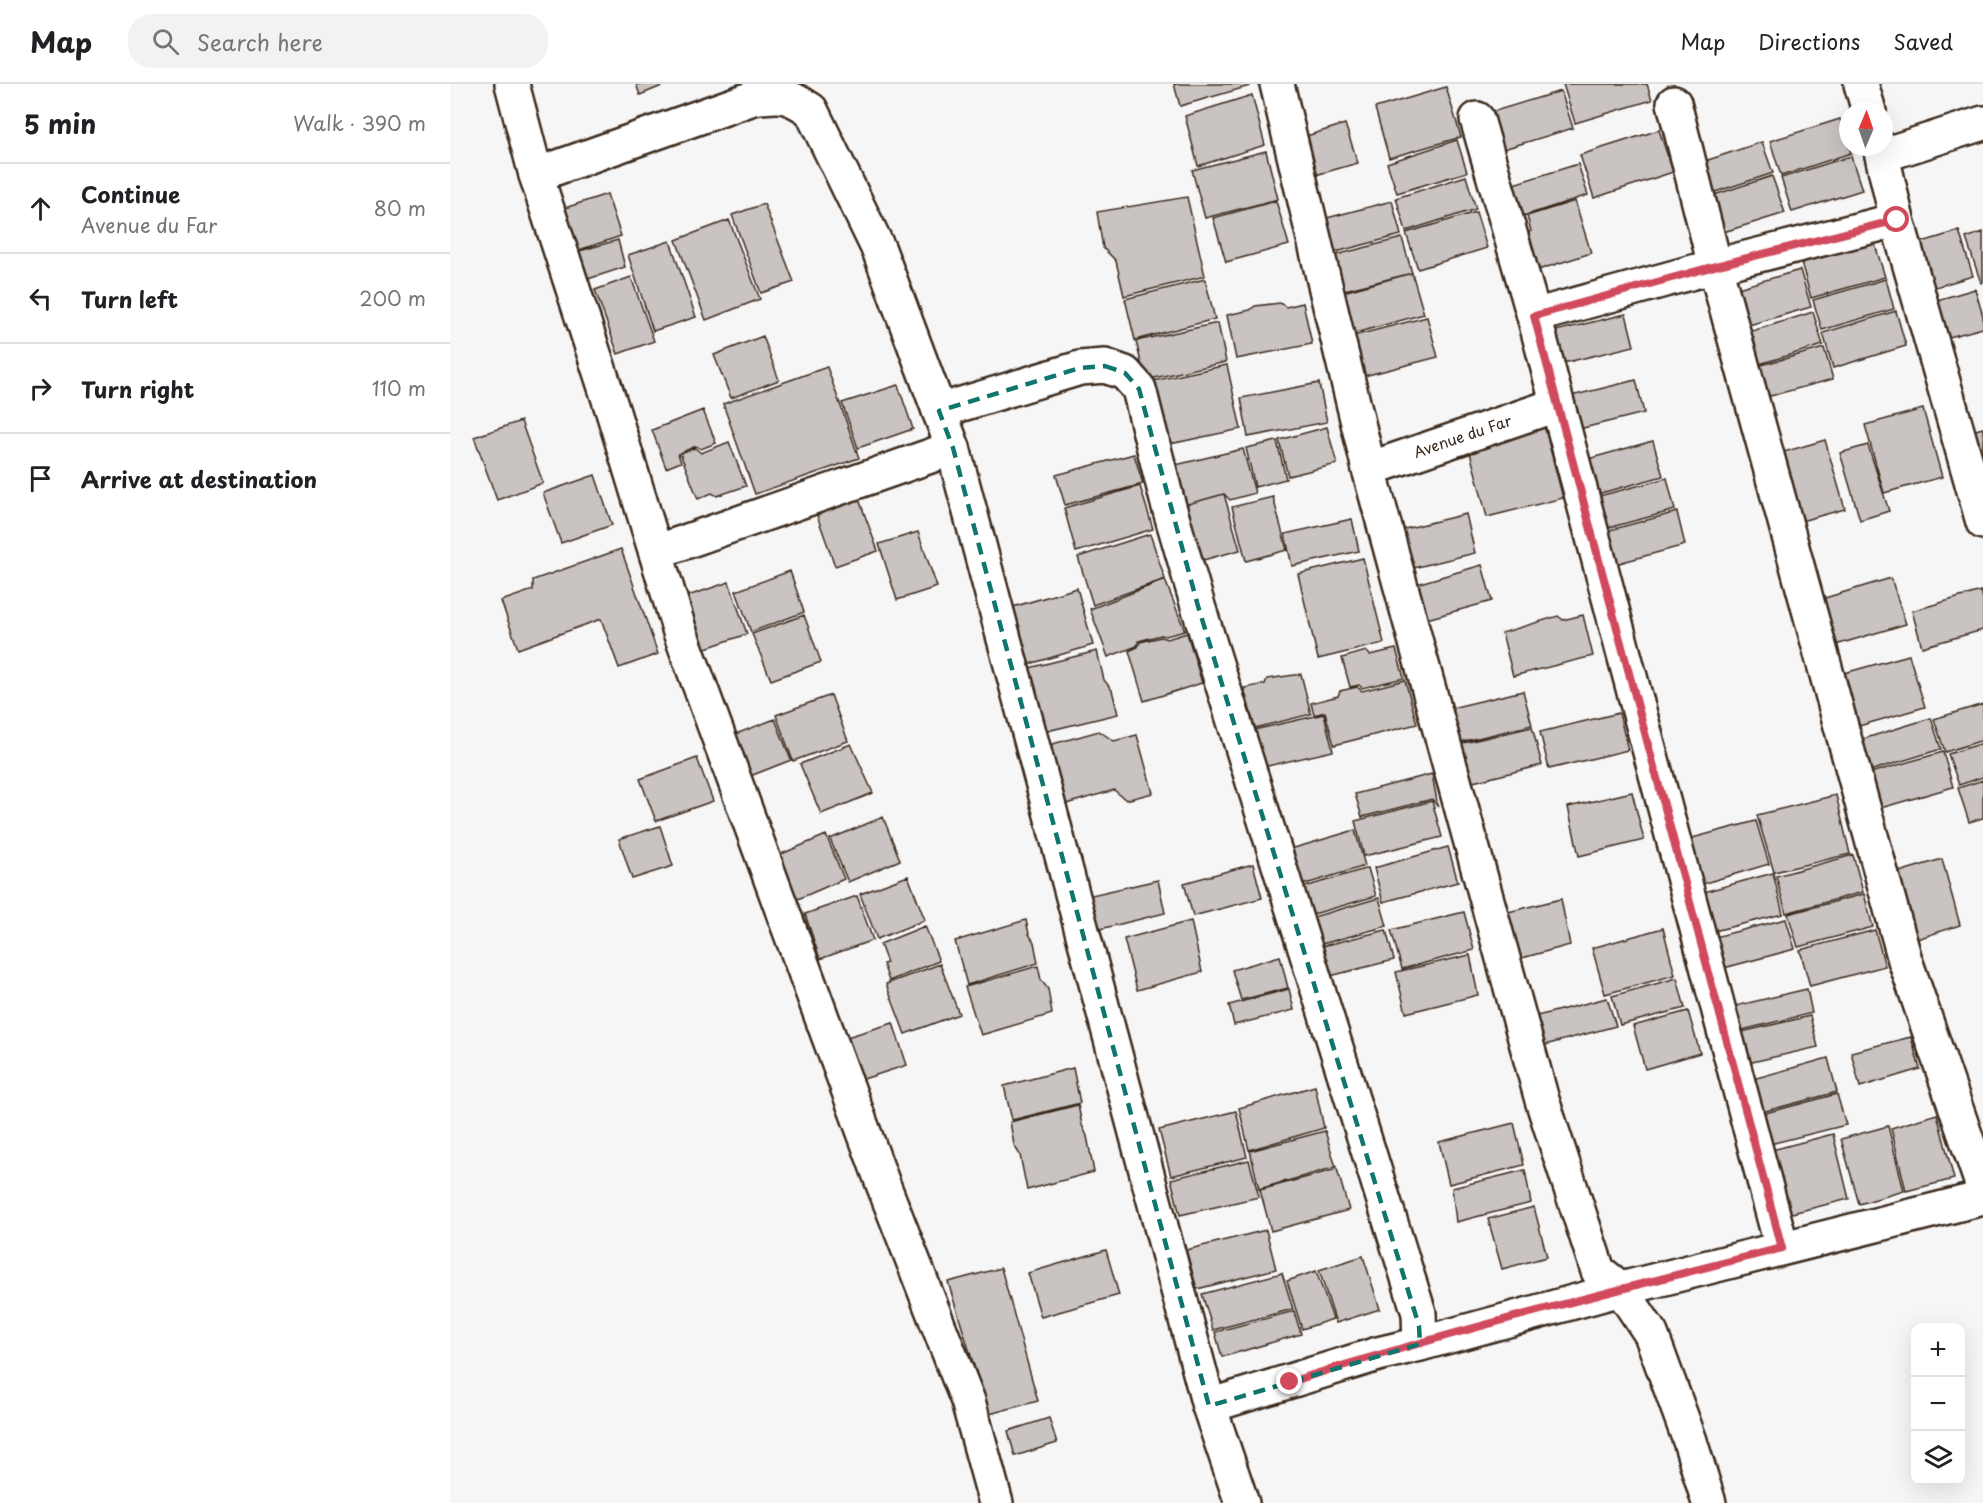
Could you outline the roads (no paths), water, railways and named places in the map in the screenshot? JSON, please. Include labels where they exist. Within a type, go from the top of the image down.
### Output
[{"type":"street","points":[[512,84],[536,175],[680,632],[883,1184],[968,1401],[996,1503]]},
{"type":"street","points":[[1277,84],[1369,470],[1542,1100],[1598,1271],[1621,1289],[1652,1334],[1690,1441],[1709,1503]]},
{"type":"street","points":[[1861,84],[1866,102]]},
{"type":"street","points":[[536,175],[753,98],[774,95],[792,97],[811,110],[879,250],[953,448],[1209,1406],[1242,1503]]},
{"type":"street","points":[[1674,103],[1715,266],[1905,960],[1983,1186]]},
{"type":"street","points":[[1477,119],[1534,316],[1782,1248]]},
{"type":"street","points":[[1893,148],[1983,123]]},
{"type":"street","points":[[1883,156],[1897,220],[1983,522]]},
{"type":"street","points":[[1534,316],[1715,266],[1897,220]]},
{"type":"street","points":[[939,411],[1080,368],[1105,366],[1125,373],[1139,389],[1167,500],[1198,606],[1419,1313],[1420,1344]]},
{"type":"street","name":"Avenue du Far","points":[[1369,470],[1556,405]]},
{"type":"street","points":[[656,552],[953,448]]},
{"type":"street","points":[[1209,1406],[1420,1344],[1621,1289],[1983,1198]]}]
